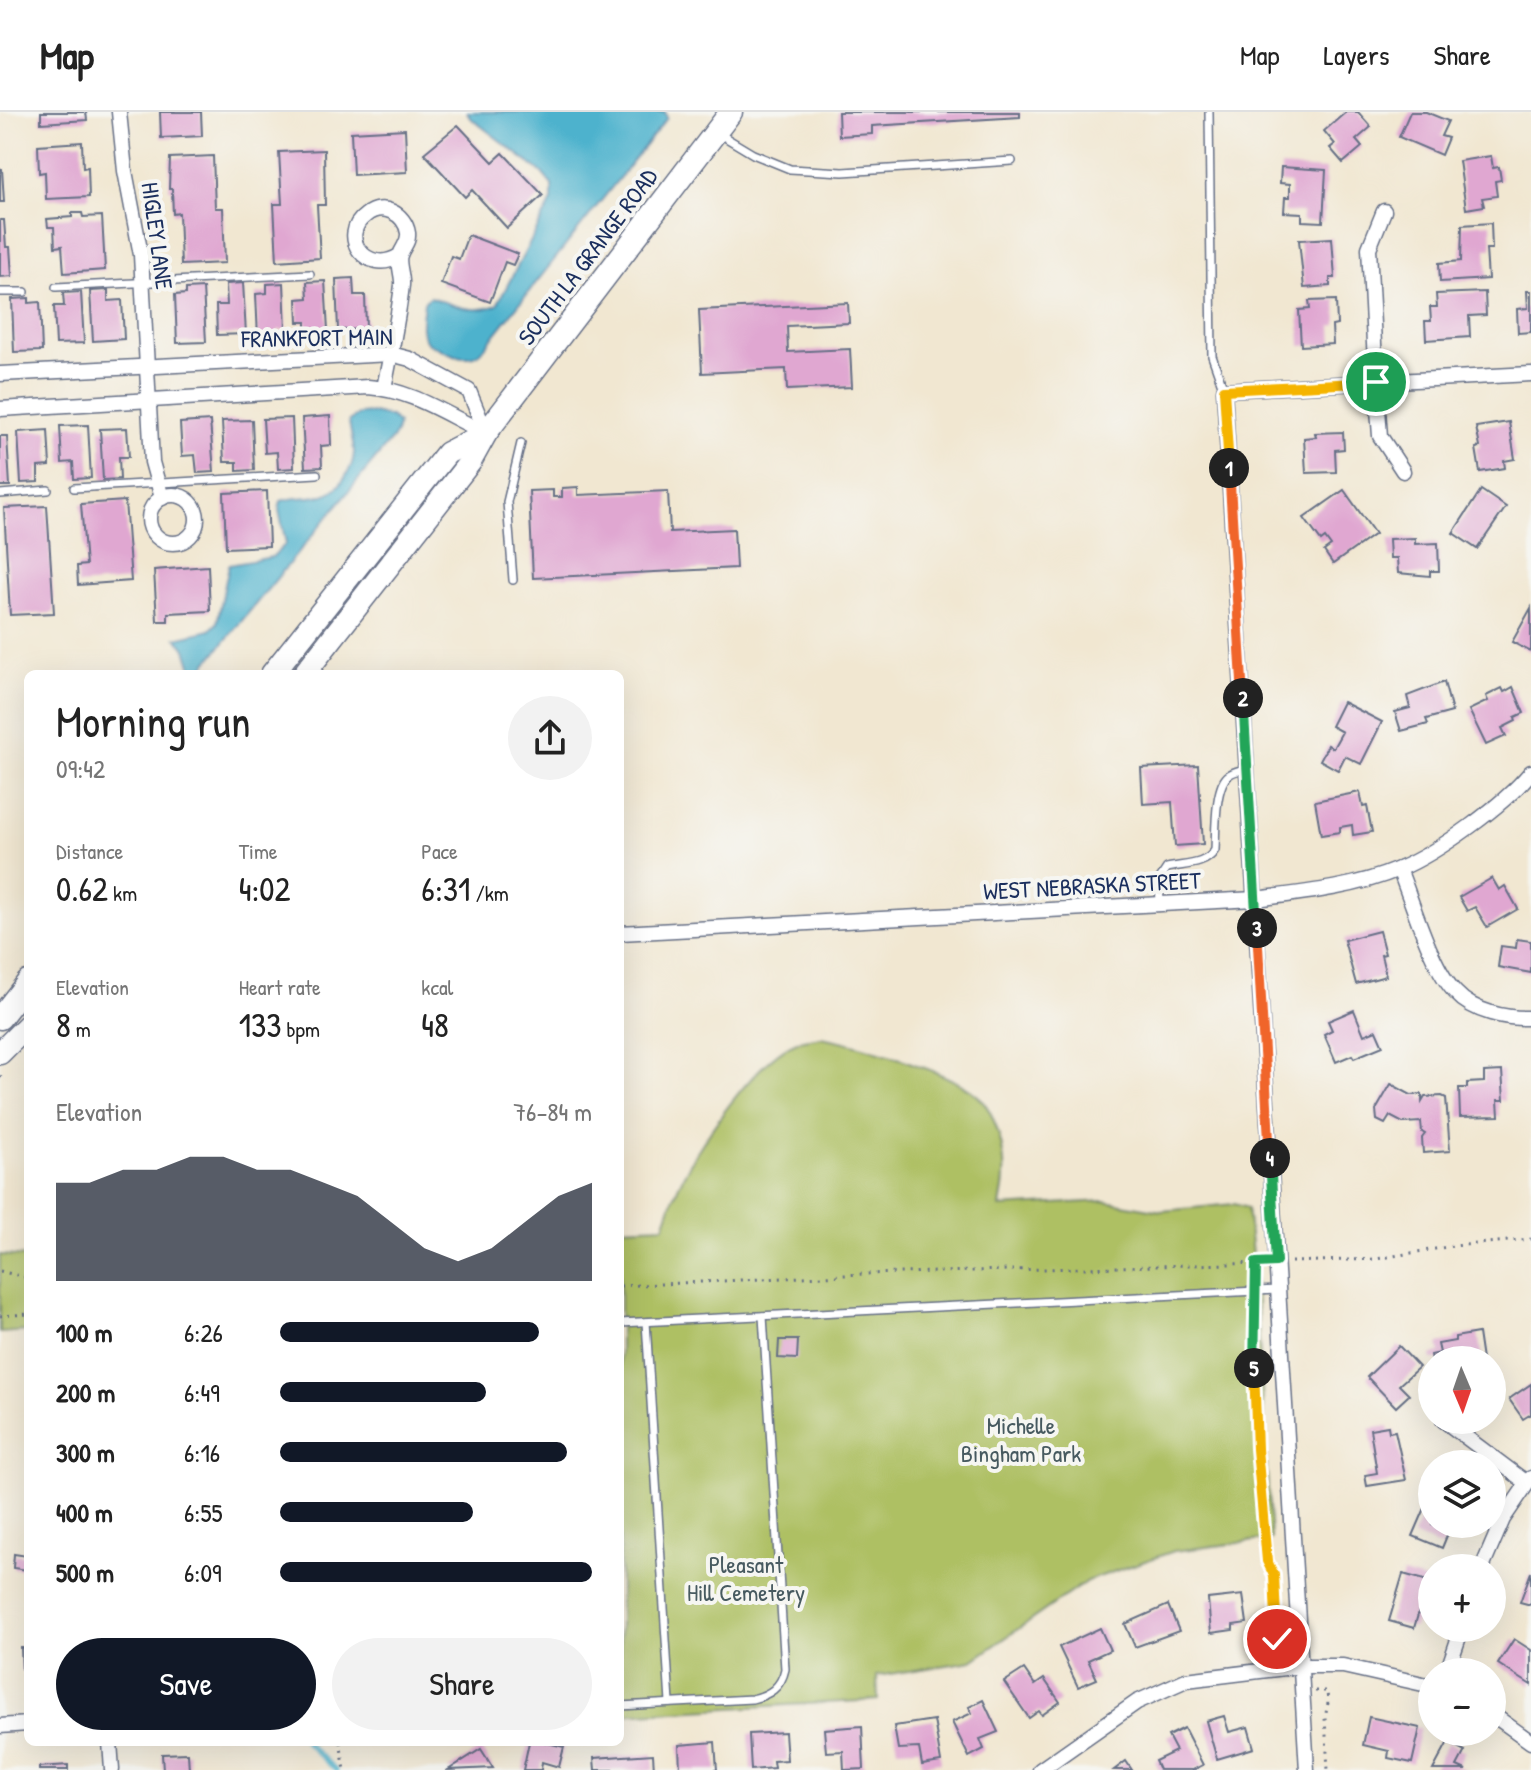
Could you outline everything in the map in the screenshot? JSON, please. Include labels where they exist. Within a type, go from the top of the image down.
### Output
[{"type":"main road","name":"SOUTH LA GRANGE ROAD","points":[[307,670],[470,462],[486,433],[731,112]]},
{"type":"main road","name":"SOUTH LA GRANGE ROAD","points":[[275,670],[447,453],[486,433]]},
{"type":"main road","points":[[0,1018],[24,987]]},
{"type":"main road","points":[[0,1053],[24,1034]]},
{"type":"street","name":"HIGLEY LANE","points":[[119,112],[125,171],[141,255],[152,462],[160,490]]},
{"type":"street","points":[[1384,211],[1369,248],[1376,382],[1380,436],[1403,471]]},
{"type":"street","points":[[384,388],[403,280],[399,256]]},
{"type":"street","name":"FRANKFORT MAIN","points":[[0,374],[391,354],[410,359],[469,391],[486,433]]},
{"type":"street","points":[[1307,1770],[1224,390],[1531,374]]},
{"type":"street","name":"FRANKFORT MAIN","points":[[0,409],[368,387],[413,395],[486,433]]},
{"type":"street","name":"WEST NEBRASKA STREET","points":[[624,933],[1255,899],[1328,890],[1399,869],[1463,831],[1520,786],[1531,772]]},
{"type":"street","points":[[1399,869],[1443,978],[1458,996],[1513,1019],[1531,1018]]},
{"type":"street","points":[[0,1024],[24,1031]]},
{"type":"street","points":[[1463,1434],[1529,1480],[1503,1519],[1488,1554]]},
{"type":"street","points":[[1040,1770],[1137,1702],[1186,1680],[1301,1666],[1343,1666],[1418,1683]]},
{"type":"street","points":[[0,1726],[24,1724]]},
{"type":"street","points":[[1506,1724],[1531,1742]]},
{"type":"street","points":[[110,1746],[112,1770]]},
{"type":"lane","points":[[1209,112],[1212,356],[1224,390]]},
{"type":"lane","points":[[716,132],[753,154],[790,169],[843,172],[1012,161]]},
{"type":"lane","points":[[56,287],[310,274]]},
{"type":"lane","points":[[0,292],[25,292]]},
{"type":"lane","points":[[513,580],[507,502],[521,443]]},
{"type":"lane","points":[[74,488],[160,490],[317,474]]},
{"type":"lane","points":[[0,494],[48,490]]},
{"type":"lane","points":[[1160,904],[1161,873],[1167,868],[1211,857],[1215,850],[1218,797],[1224,780],[1229,774],[1247,768]]},
{"type":"lane","points":[[624,1323],[1277,1290]]},
{"type":"lane","points":[[624,1706],[763,1696],[778,1686],[785,1669],[763,1316]]},
{"type":"lane","points":[[646,1322],[670,1703]]},
{"type":"path","points":[[624,1286],[864,1274],[1376,1259],[1453,1246],[1531,1239]]},
{"type":"path","points":[[1256,1263],[1253,1341],[1257,1449],[1267,1561],[1274,1575],[1280,1669]]},
{"type":"path","points":[[0,1271],[24,1277]]},
{"type":"path","points":[[0,1316],[24,1314]]},
{"type":"path","points":[[1302,1691],[1327,1691],[1328,1770]]},
{"type":"path","points":[[341,1746],[345,1770]]},
{"type":"green space","points":[[821,1037],[858,1046],[931,1070],[970,1090],[982,1100],[992,1116],[1002,1147],[1004,1177],[1000,1207],[1105,1201],[1162,1211],[1234,1204],[1247,1208],[1256,1291],[1271,1539],[1174,1551],[1087,1581],[972,1661],[877,1676],[878,1700],[624,1714],[624,1228],[664,1226],[688,1168],[729,1105],[764,1066],[781,1051],[800,1041]]},
{"type":"green space","points":[[0,1255],[24,1257],[24,1331],[0,1333]]},
{"type":"water","points":[[467,112],[665,112],[667,118],[481,352],[475,356],[461,357],[425,339],[422,329],[424,302],[430,297],[472,309],[497,305],[552,201],[552,185],[542,173]]},
{"type":"water","points":[[359,414],[390,417],[398,423],[396,434],[202,669],[192,668],[186,649],[176,638],[210,630],[217,623],[229,565],[272,557],[286,544],[279,510],[281,501],[326,494],[341,483],[349,471],[354,453],[349,421]]},
{"type":"building","points":[[41,112],[86,112],[87,120],[41,123]]},
{"type":"building","points":[[160,112],[201,112],[202,136],[161,138]]},
{"type":"building","points":[[838,112],[1020,112],[1020,117],[872,126],[872,134],[839,136]]},
{"type":"building","points":[[1346,112],[1358,112],[1371,127],[1356,140],[1362,147],[1343,163],[1330,148],[1335,144],[1324,131]]},
{"type":"building","points":[[1410,112],[1426,112],[1448,121],[1441,136],[1448,138],[1441,155],[1399,137]]},
{"type":"building","points":[[458,125],[493,162],[503,153],[543,195],[507,228],[472,190],[465,197],[424,153]]},
{"type":"building","points":[[405,129],[407,172],[353,175],[351,132]]},
{"type":"building","points":[[82,142],[83,168],[88,167],[89,197],[46,199],[45,172],[39,173],[38,145]]},
{"type":"building","points":[[324,150],[325,205],[317,205],[320,258],[277,261],[274,204],[282,204],[279,152]]},
{"type":"building","points":[[213,156],[215,208],[223,208],[225,263],[181,265],[179,213],[173,214],[172,189],[169,189],[170,158]]},
{"type":"building","points":[[1491,156],[1493,168],[1499,167],[1501,180],[1495,181],[1497,196],[1482,198],[1484,206],[1466,209],[1459,161]]},
{"type":"building","points":[[1281,167],[1326,170],[1323,222],[1302,221],[1302,213],[1284,212],[1285,197],[1290,197],[1290,184],[1280,183]]},
{"type":"building","points":[[2,169],[4,202],[0,202]]},
{"type":"building","points":[[72,213],[82,213],[83,217],[102,216],[105,270],[64,273],[62,246],[55,247],[54,227],[48,227],[47,219],[72,217]]},
{"type":"building","points":[[0,220],[4,220],[6,247],[10,247],[12,276],[0,277]]},
{"type":"building","points":[[1491,223],[1492,249],[1486,249],[1488,279],[1440,282],[1439,263],[1461,261],[1462,225]]},
{"type":"building","points":[[468,235],[518,254],[513,265],[505,262],[490,302],[441,284],[451,256],[459,259]]},
{"type":"building","points":[[1332,238],[1335,278],[1330,278],[1330,286],[1304,288],[1299,240]]},
{"type":"building","points":[[353,278],[354,295],[365,295],[366,329],[338,330],[336,279]]},
{"type":"building","points":[[325,281],[328,330],[306,331],[306,322],[298,322],[297,299],[308,298],[307,282]]},
{"type":"building","points":[[243,283],[246,334],[217,335],[216,305],[227,305],[226,284]]},
{"type":"building","points":[[284,283],[286,330],[278,330],[278,337],[258,338],[256,294],[267,293],[267,284]]},
{"type":"building","points":[[203,288],[206,342],[177,343],[175,295],[186,294],[186,289]]},
{"type":"building","points":[[108,290],[108,301],[122,300],[124,339],[93,341],[90,291]]},
{"type":"building","points":[[1527,291],[1531,291],[1531,332],[1518,333],[1517,309],[1528,308]]},
{"type":"building","points":[[81,292],[84,343],[56,344],[54,306],[64,306],[63,293]]},
{"type":"building","points":[[1485,292],[1486,315],[1469,316],[1470,337],[1426,340],[1425,321],[1431,321],[1430,307],[1437,307],[1436,294]]},
{"type":"building","points":[[29,298],[29,303],[40,302],[42,351],[14,352],[12,299]]},
{"type":"building","points":[[1336,300],[1337,325],[1332,326],[1333,344],[1301,346],[1299,310],[1310,309],[1309,301]]},
{"type":"building","points":[[848,303],[849,323],[787,326],[788,352],[850,349],[852,387],[787,390],[786,369],[702,373],[699,310]]},
{"type":"building","points":[[330,416],[331,445],[321,446],[322,467],[305,468],[302,418]]},
{"type":"building","points":[[292,418],[294,468],[278,469],[277,452],[265,453],[263,419]]},
{"type":"building","points":[[252,420],[254,470],[237,471],[237,462],[224,462],[222,421]]},
{"type":"building","points":[[210,421],[214,472],[197,473],[195,455],[182,456],[180,423]]},
{"type":"building","points":[[1509,422],[1515,459],[1504,461],[1505,468],[1480,472],[1476,427]]},
{"type":"building","points":[[88,425],[91,478],[74,479],[73,462],[62,463],[60,426]]},
{"type":"building","points":[[127,428],[129,457],[119,457],[120,479],[103,480],[100,429]]},
{"type":"building","points":[[48,430],[50,466],[38,467],[38,482],[21,483],[18,432]]},
{"type":"building","points":[[1343,432],[1344,449],[1335,450],[1336,472],[1306,473],[1304,438],[1316,437],[1315,433]]},
{"type":"building","points":[[0,436],[7,436],[10,486],[0,486]]},
{"type":"building","points":[[578,487],[578,495],[668,491],[670,532],[734,529],[736,568],[533,578],[529,491],[553,490],[553,497],[562,497],[562,488]]},
{"type":"building","points":[[1344,490],[1375,534],[1333,564],[1324,551],[1331,546],[1325,538],[1321,541],[1304,518]]},
{"type":"building","points":[[1481,490],[1506,507],[1477,549],[1453,533]]},
{"type":"building","points":[[267,491],[269,546],[226,548],[224,493]]},
{"type":"building","points":[[125,501],[131,581],[78,585],[77,566],[86,565],[81,504]]},
{"type":"building","points":[[47,506],[54,613],[10,615],[4,508]]},
{"type":"building","points":[[1415,538],[1415,544],[1438,543],[1439,571],[1430,571],[1430,576],[1398,573],[1397,558],[1390,558],[1389,539]]},
{"type":"building","points":[[208,566],[210,611],[168,613],[168,621],[157,621],[154,570]]},
{"type":"building","points":[[1531,608],[1531,652],[1512,642]]},
{"type":"building","points":[[1444,682],[1452,712],[1426,719],[1428,724],[1401,731],[1395,712],[1410,708],[1407,696]]},
{"type":"building","points":[[1513,687],[1524,713],[1502,728],[1506,736],[1486,745],[1469,710],[1488,701],[1486,696],[1502,688],[1504,692]]},
{"type":"building","points":[[1343,702],[1382,722],[1361,764],[1345,756],[1338,770],[1320,760],[1328,745],[1333,748],[1342,732],[1331,726]]},
{"type":"building","points":[[1198,765],[1203,844],[1175,846],[1172,802],[1143,804],[1141,768]]},
{"type":"building","points":[[1360,792],[1363,807],[1367,806],[1372,832],[1353,835],[1352,825],[1340,827],[1340,832],[1321,835],[1315,801]]},
{"type":"building","points":[[1492,878],[1499,890],[1505,886],[1518,909],[1487,927],[1475,907],[1467,911],[1459,897]]},
{"type":"building","points":[[1379,931],[1386,976],[1356,984],[1344,940]]},
{"type":"building","points":[[1517,939],[1531,941],[1531,973],[1498,967],[1501,946],[1516,948]]},
{"type":"building","points":[[1354,1010],[1364,1035],[1376,1030],[1383,1046],[1336,1062],[1324,1034],[1332,1030],[1328,1021]]},
{"type":"building","points":[[1502,1071],[1504,1100],[1498,1100],[1499,1116],[1460,1117],[1459,1088],[1467,1088],[1467,1083],[1484,1082],[1484,1072]]},
{"type":"building","points":[[1391,1084],[1411,1095],[1422,1094],[1422,1102],[1425,1097],[1446,1098],[1450,1151],[1423,1153],[1422,1138],[1425,1134],[1421,1122],[1403,1123],[1390,1116],[1385,1124],[1377,1120],[1376,1110]]},
{"type":"building","points":[[1478,1333],[1480,1346],[1438,1346],[1455,1341],[1455,1337]]},
{"type":"building","points":[[779,1340],[798,1340],[797,1359],[778,1358]]},
{"type":"building","points":[[1399,1346],[1418,1366],[1399,1385],[1409,1395],[1396,1407],[1367,1377]]},
{"type":"building","points":[[1531,1384],[1531,1414],[1523,1419],[1509,1399]]},
{"type":"building","points":[[1388,1426],[1389,1432],[1395,1431],[1406,1480],[1367,1486],[1365,1475],[1377,1473],[1370,1429]]},
{"type":"building","points":[[1418,1524],[1418,1538],[1446,1538],[1442,1548],[1413,1536]]},
{"type":"building","points":[[14,1554],[24,1555],[24,1569],[13,1568]]},
{"type":"building","points":[[1531,1572],[1531,1605],[1520,1602]]},
{"type":"building","points":[[1403,1574],[1418,1578],[1418,1615],[1414,1628],[1389,1621]]},
{"type":"building","points":[[1243,1595],[1247,1623],[1233,1625],[1233,1630],[1211,1633],[1208,1599]]},
{"type":"building","points":[[1168,1605],[1179,1631],[1135,1647],[1125,1624]]},
{"type":"building","points":[[1100,1628],[1110,1650],[1088,1660],[1097,1679],[1078,1687],[1059,1647]]},
{"type":"building","points":[[1514,1639],[1531,1650],[1531,1685],[1506,1669],[1506,1658],[1502,1658]]},
{"type":"building","points":[[21,1648],[24,1648],[24,1672]]},
{"type":"building","points":[[1024,1669],[1035,1685],[1044,1679],[1060,1702],[1042,1715],[1039,1711],[1029,1718],[1004,1682]]},
{"type":"building","points":[[983,1700],[998,1732],[980,1739],[984,1749],[969,1757],[952,1722],[972,1713],[969,1707]]},
{"type":"building","points":[[1224,1716],[1229,1732],[1248,1727],[1254,1748],[1217,1759],[1206,1721]]},
{"type":"building","points":[[1369,1717],[1418,1728],[1412,1763],[1388,1758],[1389,1751],[1363,1745]]},
{"type":"building","points":[[934,1720],[941,1762],[922,1765],[919,1748],[898,1749],[894,1726]]},
{"type":"building","points":[[862,1726],[864,1769],[844,1770],[843,1751],[826,1752],[824,1729]]},
{"type":"building","points":[[1184,1728],[1203,1765],[1193,1770],[1159,1770],[1155,1761],[1176,1751],[1168,1736]]},
{"type":"building","points":[[785,1732],[787,1760],[773,1761],[774,1768],[751,1770],[749,1734]]},
{"type":"building","points":[[715,1742],[717,1770],[680,1770],[679,1745]]},
{"type":"building","points":[[528,1746],[564,1747],[559,1767],[542,1762],[541,1770],[523,1770]]},
{"type":"building","points":[[1446,1746],[1456,1746],[1465,1751],[1457,1766],[1466,1770],[1433,1770]]},
{"type":"building","points":[[481,1749],[493,1768],[448,1770]]},
{"type":"building","points":[[188,1753],[189,1770],[163,1770],[162,1754]]},
{"type":"building","points":[[653,1754],[654,1770],[595,1770],[594,1758]]},
{"type":"building","points":[[1126,1761],[1132,1770],[1114,1770]]},
{"type":"building","points":[[68,1765],[68,1770],[39,1770],[39,1767]]},
{"type":"waterway","points":[[309,1746],[336,1770]]},
{"type":"route","points":[[1277,1639],[1274,1575],[1267,1561],[1257,1449],[1253,1341],[1257,1305],[1256,1263],[1276,1262],[1224,390],[1376,382]]},
{"type":"park label","name":"Michelle Bingham Park","points":[[1021,1440]]},
{"type":"park label","name":"Pleasant Hill Cemetery","points":[[746,1579]]}]
